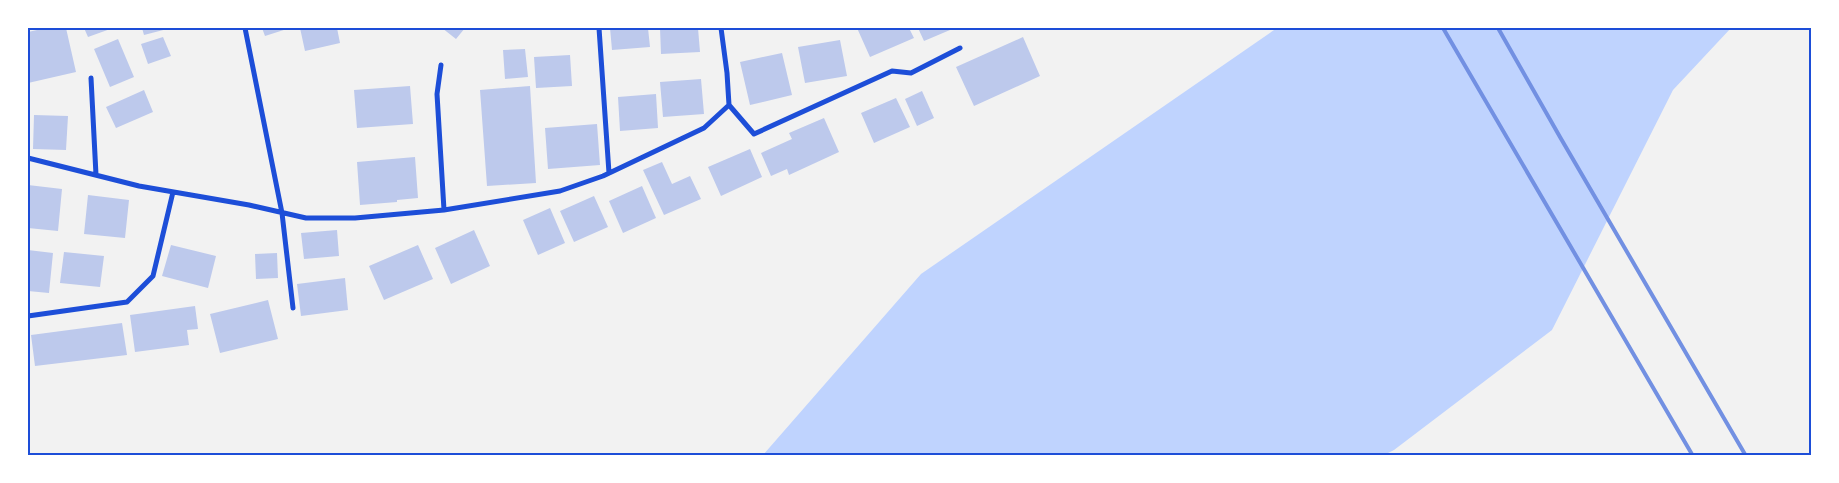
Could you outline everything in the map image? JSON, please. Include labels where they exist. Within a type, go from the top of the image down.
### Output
[{"type":"street","points":[[245,28],[282,213],[294,308]]},
{"type":"street","points":[[599,28],[609,173]]},
{"type":"street","points":[[721,28],[729,105],[754,134],[892,71],[910,73],[960,48]]},
{"type":"street","points":[[440,65],[436,94],[444,210]]},
{"type":"street","points":[[91,78],[96,175]]},
{"type":"street","points":[[28,158],[173,192],[306,218],[355,218],[444,210],[560,192],[609,173],[704,128],[729,105]]},
{"type":"street","points":[[28,316],[127,302],[153,276],[173,192]]},
{"type":"water","points":[[1277,28],[1731,28],[1673,90],[1552,330],[1394,450],[1384,455],[763,455],[921,274]]},
{"type":"building","points":[[46,28],[66,28],[76,72],[28,83],[28,32]]},
{"type":"building","points":[[84,28],[113,28],[88,37]]},
{"type":"building","points":[[142,28],[171,28],[144,35]]},
{"type":"building","points":[[262,28],[290,28],[265,36]]},
{"type":"building","points":[[300,28],[337,28],[340,43],[305,51]]},
{"type":"building","points":[[442,28],[465,28],[456,39]]},
{"type":"building","points":[[610,28],[648,28],[650,47],[612,50]]},
{"type":"building","points":[[660,28],[698,28],[700,52],[661,54]]},
{"type":"building","points":[[857,28],[909,28],[914,38],[870,57]]},
{"type":"building","points":[[918,28],[949,28],[950,30],[924,41]]},
{"type":"building","points":[[163,37],[171,56],[148,64],[141,44]]},
{"type":"building","points":[[1023,37],[1040,76],[974,106],[956,67]]},
{"type":"building","points":[[118,39],[134,77],[110,87],[94,49]]},
{"type":"building","points":[[840,40],[847,76],[805,83],[798,47]]},
{"type":"building","points":[[525,49],[528,77],[505,79],[503,50]]},
{"type":"building","points":[[782,53],[792,95],[750,105],[740,62]]},
{"type":"building","points":[[570,55],[572,86],[536,88],[534,57]]},
{"type":"building","points":[[701,79],[704,114],[663,117],[660,82]]},
{"type":"building","points":[[410,86],[413,124],[357,128],[354,90]]},
{"type":"building","points":[[530,86],[536,183],[487,186],[480,90]]},
{"type":"building","points":[[144,90],[153,112],[116,128],[106,107]]},
{"type":"building","points":[[922,91],[934,118],[917,126],[905,99]]},
{"type":"building","points":[[656,94],[658,128],[620,131],[618,97]]},
{"type":"building","points":[[896,98],[910,127],[874,143],[861,113]]},
{"type":"building","points":[[34,115],[68,116],[66,150],[33,149]]},
{"type":"building","points":[[824,118],[839,152],[789,175],[787,169],[771,176],[761,153],[792,139],[789,133]]},
{"type":"building","points":[[597,124],[600,165],[548,169],[545,128]]},
{"type":"building","points":[[750,149],[762,177],[721,196],[708,167]]},
{"type":"building","points":[[415,157],[418,198],[360,205],[357,162]]},
{"type":"building","points":[[662,162],[672,184],[690,176],[701,199],[664,215],[643,170]]},
{"type":"building","points":[[28,185],[62,189],[58,231],[28,228]]},
{"type":"building","points":[[642,186],[656,218],[623,233],[609,201]]},
{"type":"building","points":[[88,195],[129,200],[125,238],[84,234]]},
{"type":"building","points":[[594,196],[608,227],[574,242],[560,211]]},
{"type":"building","points":[[550,208],[565,243],[538,255],[523,220]]},
{"type":"building","points":[[337,230],[339,256],[304,259],[301,233]]},
{"type":"building","points":[[474,230],[490,266],[451,284],[435,248]]},
{"type":"building","points":[[171,245],[216,256],[208,288],[162,276]]},
{"type":"building","points":[[418,245],[433,279],[384,300],[369,266]]},
{"type":"building","points":[[28,250],[53,253],[49,293],[28,291]]},
{"type":"building","points":[[64,252],[104,256],[100,287],[60,283]]},
{"type":"building","points":[[277,253],[278,278],[256,279],[255,254]]},
{"type":"building","points":[[345,278],[348,310],[301,316],[297,284]]},
{"type":"building","points":[[268,300],[278,339],[220,353],[210,314]]},
{"type":"building","points":[[195,306],[198,329],[187,330],[189,345],[135,352],[130,315]]},
{"type":"building","points":[[122,323],[127,355],[35,366],[31,335]]},
{"type":"railway","points":[[1443,28],[1693,456]]},
{"type":"railway","points":[[1498,28],[1746,456]]}]
